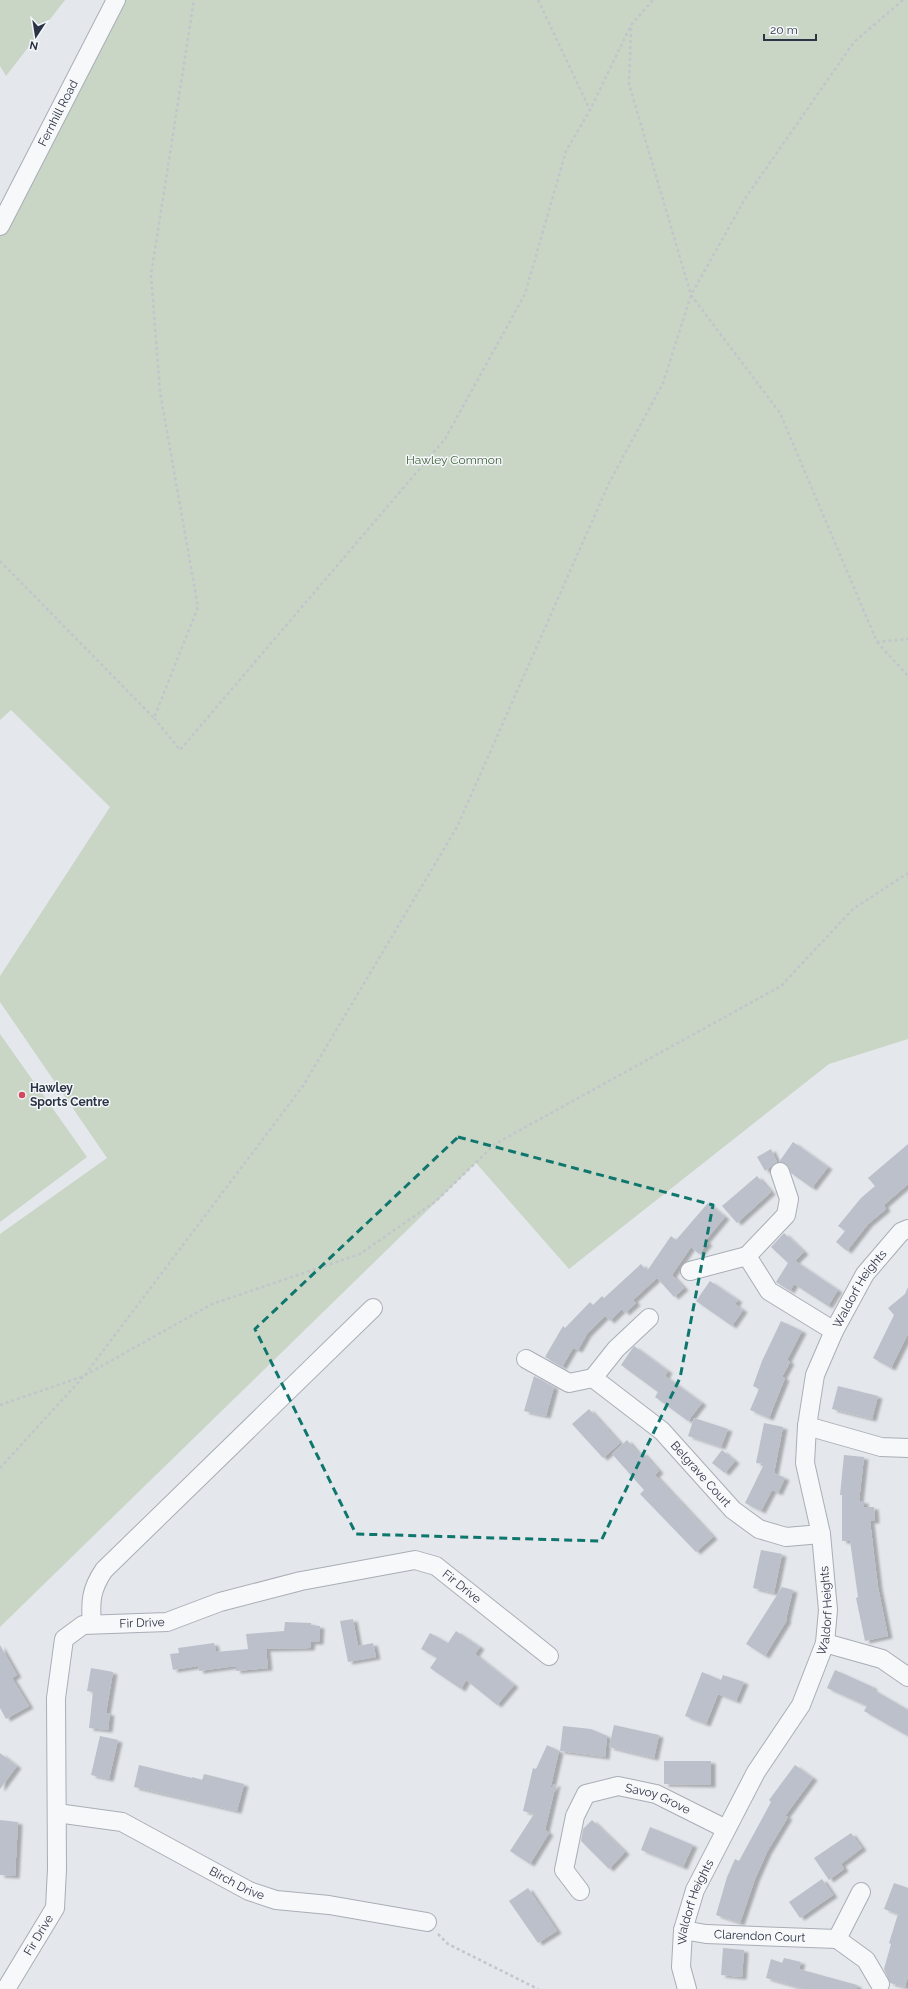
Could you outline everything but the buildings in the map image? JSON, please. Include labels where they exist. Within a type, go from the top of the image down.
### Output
[{"type":"street","name":"Fernhill Road","points":[[0,226],[116,0]]},
{"type":"street","points":[[690,1271],[747,1256],[786,1214],[789,1199],[780,1172]]},
{"type":"street","name":"Waldorf Heights","points":[[687,1989],[681,1967],[683,1930],[696,1890],[756,1772],[801,1705],[824,1643],[828,1610],[821,1534],[805,1463],[807,1426],[815,1375],[834,1332],[865,1274],[901,1232],[908,1229]]},
{"type":"street","points":[[747,1256],[769,1291],[834,1332]]},
{"type":"street","points":[[92,1624],[92,1596],[95,1583],[104,1570],[373,1308]]},
{"type":"street","points":[[526,1359],[569,1383],[593,1378],[616,1349],[649,1318]]},
{"type":"street","name":"Belgrave Court","points":[[593,1378],[662,1431],[732,1510],[759,1529],[786,1537],[821,1534]]},
{"type":"street","points":[[807,1426],[882,1446],[908,1448]]},
{"type":"street","name":"Fir Drive","points":[[6,1989],[55,1908],[57,1869],[56,1698],[64,1639],[83,1625],[167,1622],[220,1602],[301,1581],[415,1560],[436,1566],[549,1656]]},
{"type":"street","points":[[824,1643],[882,1660],[908,1677]]},
{"type":"street","name":"Savoy Grove","points":[[580,1891],[564,1870],[575,1816],[586,1794],[618,1786],[656,1794],[726,1829]]},
{"type":"street","name":"Birch Drive","points":[[57,1813],[122,1822],[249,1891],[276,1900],[329,1905],[427,1922]]},
{"type":"street","points":[[861,1892],[837,1938],[866,1960],[880,1984]]},
{"type":"street","name":"Clarendon Court","points":[[683,1930],[706,1934],[837,1938]]},
{"type":"path","points":[[154,718],[198,607],[160,392],[151,275],[194,0]]},
{"type":"path","points":[[538,0],[590,110]]},
{"type":"path","points":[[0,561],[154,718],[180,750],[445,439],[525,294],[566,151],[590,110],[631,25],[653,0]]},
{"type":"path","points":[[0,1468],[84,1376],[303,1086],[457,827],[609,483],[663,383],[691,295],[746,197],[849,48],[903,0]]},
{"type":"path","points":[[631,25],[629,84],[691,295],[780,413],[878,642],[908,676]]},
{"type":"path","points":[[878,642],[908,639]]},
{"type":"path","points":[[0,1405],[84,1376],[212,1304],[360,1254],[436,1201],[495,1144],[781,986],[853,909],[908,873]]},
{"type":"path","points":[[427,1922],[448,1944],[538,1989]]},
{"type":"highlighted area","points":[[458,1137],[713,1205],[680,1378],[601,1541],[356,1534],[255,1329]]},
{"type":"green space","points":[[0,0],[65,0],[6,76],[0,66]]},
{"type":"green space","name":"Hawley Common","points":[[115,0],[908,0],[908,1039],[829,1064],[569,1269],[476,1163],[0,1627],[0,1234],[107,1158],[0,1002],[0,976],[110,807],[11,710],[0,720],[0,215]]},
{"type":"green space","name":"Hawley Sports Centre","points":[[0,1034],[87,1157],[0,1222]]},
{"type":"place","name":"Hawley Sports Centre","points":[[22,1095]]}]
